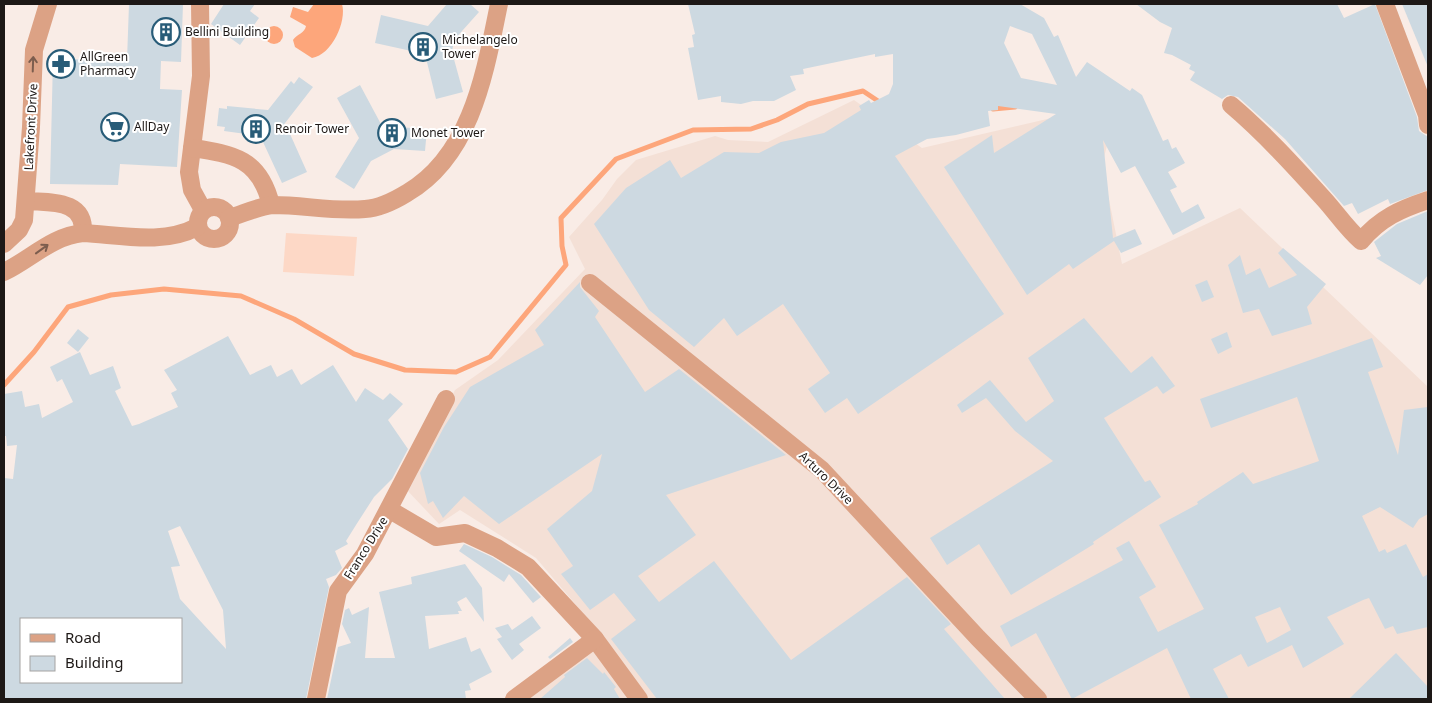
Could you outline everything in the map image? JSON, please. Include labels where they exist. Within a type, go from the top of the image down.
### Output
[{"type":"street","name":"Lakefront Drive","points":[[4,244],[19,230],[24,220],[27,201],[34,50],[48,4]]},
{"type":"street","points":[[200,4],[201,76],[192,148],[190,184],[203,210]]},
{"type":"street","points":[[229,218],[271,205],[367,209],[400,197],[419,186],[434,173],[454,148],[470,115],[499,4]]},
{"type":"street","points":[[1385,4],[1427,115],[1428,125]]},
{"type":"street","points":[[1231,105],[1274,146],[1361,241],[1374,226],[1389,215],[1428,200]]},
{"type":"street","points":[[192,148],[228,154],[245,161],[265,186],[271,205]]},
{"type":"street","points":[[27,201],[69,205],[80,216],[84,225],[83,232]]},
{"type":"street","points":[[215,206],[221,208],[229,218],[228,231],[217,239],[205,237],[197,227],[197,220],[203,210],[215,206]]},
{"type":"street","points":[[4,272],[70,234],[83,232],[161,237],[177,236],[197,227]]},
{"type":"street","name":"Arturo Drive","points":[[590,283],[822,470],[1038,699]]},
{"type":"street","points":[[390,510],[446,399]]},
{"type":"street","name":"Franco Drive","points":[[316,699],[338,591],[365,554],[390,510],[436,538],[465,534],[497,548],[528,567],[595,639],[639,699]]},
{"type":"street","points":[[514,699],[595,639]]},
{"type":"shaded area","points":[[314,4],[342,4],[343,11],[340,28],[332,44],[319,56],[312,58],[295,47],[293,40],[306,26],[290,17],[293,7],[308,12]]},
{"type":"shaded area","points":[[274,26],[280,29],[283,35],[280,41],[274,44],[268,41],[265,35],[268,29]]},
{"type":"shaded area","points":[[854,100],[922,148],[1060,116],[1109,138],[1102,165],[1122,264],[1240,208],[1428,387],[1428,699],[528,699],[605,639],[536,558],[460,510],[439,524],[405,488],[455,390],[498,360],[585,269],[569,237],[602,200],[617,179],[636,160],[715,136],[728,140],[768,142]]},
{"type":"shaded area","points":[[286,233],[357,237],[354,276],[283,272]]},
{"type":"building","name":"AllDay","points":[[129,4],[183,4],[181,62],[161,61],[160,89],[182,90],[177,167],[120,164],[118,185],[50,184],[53,59],[127,60]]},
{"type":"building","points":[[224,4],[255,4],[250,11],[259,18],[240,45],[211,24]]},
{"type":"building","name":"Michelangelo Tower","points":[[447,4],[470,4],[479,12],[454,40],[452,52],[463,92],[436,99],[425,54],[375,43],[381,15],[428,26]]},
{"type":"building","points":[[688,4],[1020,4],[1044,18],[1054,37],[1058,35],[1076,77],[1087,62],[1130,91],[1132,88],[1142,95],[1163,141],[1168,139],[1172,149],[1176,147],[1185,163],[1168,172],[1177,187],[1170,190],[1182,213],[1198,204],[1205,218],[1173,235],[1135,166],[1121,173],[1103,140],[1113,238],[1135,229],[1142,244],[1121,253],[1114,241],[1073,269],[1069,264],[1027,295],[944,167],[992,135],[994,153],[1056,114],[998,106],[998,110],[988,111],[990,126],[956,135],[927,139],[895,156],[1004,314],[858,414],[847,398],[825,413],[808,389],[830,373],[783,304],[737,336],[724,318],[694,347],[649,310],[594,224],[626,188],[670,160],[681,178],[724,152],[759,153],[781,142],[824,133],[861,110],[859,106],[869,100],[871,103],[889,94],[893,84],[893,54],[875,57],[875,54],[803,69],[804,74],[790,76],[796,90],[774,101],[753,101],[741,104],[721,102],[721,96],[698,100],[688,48],[694,47],[692,35],[695,34]],"holes":[[[1010,26],[1032,34],[1057,85],[1021,78],[1004,43]]]},
{"type":"building","points":[[1136,4],[1337,4],[1344,18],[1375,4],[1417,117],[1419,131],[1428,137],[1428,190],[1390,204],[1388,199],[1358,214],[1352,203],[1344,206],[1285,139],[1238,97],[1228,95],[1222,99],[1190,80],[1195,72],[1189,69],[1191,65],[1164,53],[1172,28],[1160,22]]},
{"type":"building","points":[[1402,4],[1428,4],[1428,67]]},
{"type":"building","name":"Renoir Tower","points":[[299,77],[313,87],[282,127],[286,125],[307,172],[282,183],[263,142],[246,134],[224,131],[225,127],[217,126],[219,108],[227,109],[227,106],[268,110],[291,81],[294,84]]},
{"type":"building","name":"Monet Tower","points":[[360,85],[382,126],[427,129],[425,151],[394,149],[371,161],[354,189],[335,177],[359,138],[337,98]]},
{"type":"building","points":[[1428,211],[1428,275],[1420,285],[1376,258],[1381,256],[1374,242],[1397,224]]},
{"type":"building","points":[[1283,248],[1326,284],[1307,307],[1312,324],[1272,336],[1259,309],[1243,313],[1228,265],[1240,255],[1246,275],[1260,268],[1269,288],[1297,275],[1278,253]]},
{"type":"building","points":[[1207,280],[1214,297],[1202,302],[1195,285]]},
{"type":"building","points":[[580,282],[580,287],[599,311],[595,317],[645,392],[679,369],[786,455],[666,495],[696,535],[638,576],[659,602],[714,561],[791,660],[907,577],[951,624],[944,629],[1005,699],[657,699],[611,639],[636,620],[614,593],[590,610],[561,574],[573,566],[547,529],[592,491],[602,454],[499,524],[464,496],[443,518],[433,501],[428,504],[420,473],[444,427],[470,387],[544,345],[535,330]]},
{"type":"building","points":[[1084,318],[1131,373],[1152,356],[1175,386],[1163,394],[1157,386],[1104,418],[1145,482],[1150,480],[1161,497],[1093,542],[1094,544],[1011,595],[979,544],[947,565],[930,538],[1053,461],[1015,431],[986,398],[962,413],[957,405],[990,380],[1026,422],[1054,401],[1028,358]]},
{"type":"building","points":[[78,329],[89,338],[78,352],[67,343]]},
{"type":"building","points":[[1227,332],[1232,347],[1218,354],[1211,339]]},
{"type":"building","points":[[228,336],[250,375],[271,365],[277,377],[292,369],[301,385],[333,365],[356,402],[365,388],[383,400],[390,393],[403,404],[388,420],[408,449],[392,479],[374,497],[356,525],[346,541],[348,544],[335,551],[342,568],[336,575],[326,579],[329,587],[306,699],[4,699],[4,478],[13,479],[17,445],[7,446],[6,436],[4,436],[4,394],[22,391],[25,407],[39,404],[42,418],[73,402],[62,379],[57,382],[50,367],[80,352],[90,375],[113,366],[121,388],[115,391],[132,426],[178,407],[171,393],[177,390],[164,370]],"holes":[[[180,526],[223,610],[226,649],[180,599],[171,567],[180,566],[168,531]]]},
{"type":"building","points":[[1372,338],[1383,367],[1368,372],[1398,455],[1404,410],[1428,407],[1428,514],[1419,519],[1413,528],[1380,507],[1362,516],[1379,552],[1385,549],[1387,553],[1406,544],[1423,577],[1428,574],[1428,627],[1397,634],[1393,626],[1385,629],[1369,598],[1327,617],[1344,644],[1303,668],[1292,645],[1248,667],[1241,654],[1213,669],[1229,699],[1191,699],[1167,648],[1072,699],[1036,633],[1011,647],[1000,626],[1123,560],[1116,548],[1129,541],[1156,587],[1139,597],[1158,632],[1204,609],[1159,525],[1198,504],[1197,502],[1243,472],[1253,484],[1319,461],[1297,397],[1211,428],[1200,399]],"holes":[[[1280,607],[1291,630],[1267,643],[1255,617]]]},
{"type":"building","points":[[464,544],[492,557],[521,575],[541,597],[533,603],[509,574],[504,582],[459,551]]},
{"type":"building","points":[[465,564],[482,588],[484,622],[466,597],[457,602],[462,611],[458,611],[459,614],[425,616],[429,649],[466,637],[471,652],[480,648],[492,672],[469,684],[471,690],[465,691],[466,699],[327,699],[338,647],[351,643],[342,624],[345,610],[349,608],[352,615],[369,607],[365,658],[395,658],[379,592],[412,584],[411,577]]},
{"type":"building","points":[[532,616],[541,628],[519,644],[524,650],[512,660],[497,639],[502,637],[495,628],[508,624],[512,630]]},
{"type":"building","points":[[570,638],[573,642],[550,659],[548,657]]},
{"type":"building","points":[[1396,653],[1428,687],[1428,699],[1349,699]]},
{"type":"building","points":[[587,658],[603,674],[604,672],[616,687],[614,689],[620,699],[540,699],[565,677],[564,675]]},
{"type":"waterway","points":[[4,385],[34,352],[68,307],[111,295],[164,289],[241,296],[294,319],[354,354],[405,370],[456,372],[490,357],[566,265],[562,246],[561,218],[616,159],[693,130],[751,129],[777,120],[808,104],[863,91],[881,103]]},
{"type":"waterway","points":[[993,109],[1015,107]]},
{"type":"place","name":"Bellini Building","points":[[166,32]]},
{"type":"place","name":"Michelangelo Tower","points":[[423,47]]},
{"type":"place","name":"AllGreen Pharmacy","points":[[61,64]]},
{"type":"place","name":"AllDay","points":[[115,127]]},
{"type":"place","name":"Renoir Tower","points":[[256,129]]},
{"type":"place","name":"Monet Tower","points":[[392,133]]}]
